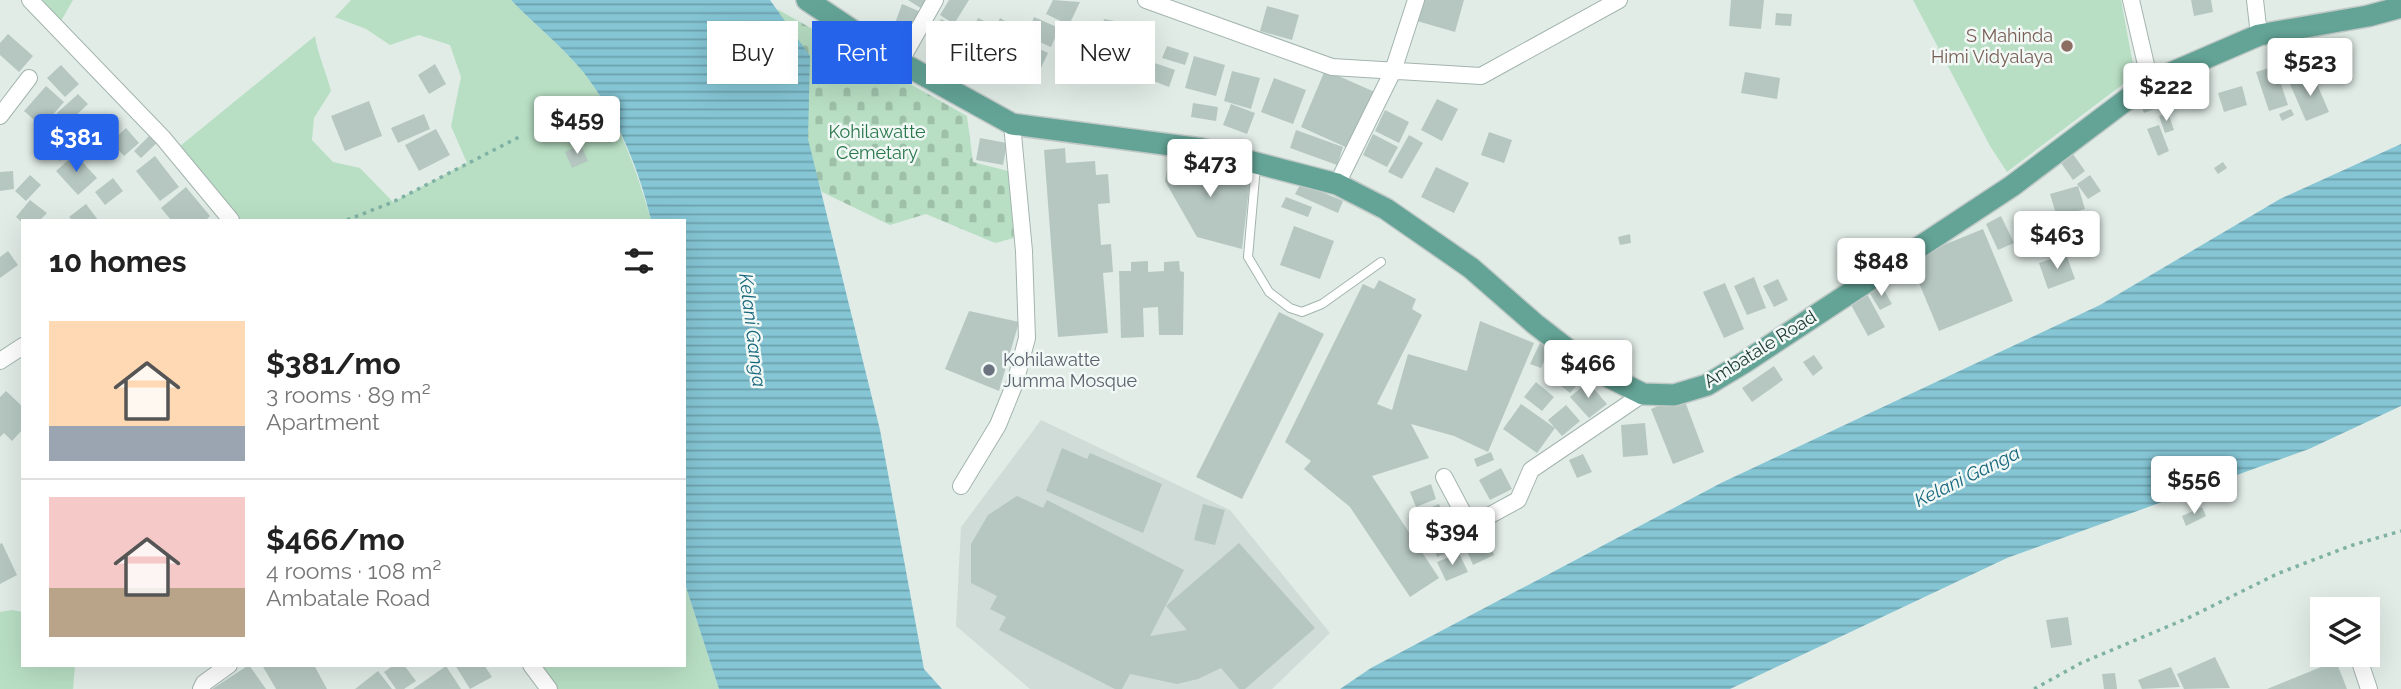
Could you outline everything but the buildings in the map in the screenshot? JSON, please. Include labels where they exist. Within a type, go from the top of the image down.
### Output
[{"type":"main road","name":"Ambatale Road","points":[[807,0],[838,21]]},
{"type":"main road","name":"Ambatale Road","points":[[912,69],[1012,124],[1202,149],[1337,184],[1386,209],[1471,268],[1535,324],[1593,369],[1643,394],[1674,395],[1707,385],[1745,362],[2012,186],[2150,82],[2259,35],[2368,16],[2401,7]]},
{"type":"street","points":[[30,0],[163,138],[224,218]]},
{"type":"street","points":[[912,41],[935,0]]},
{"type":"street","points":[[1146,0],[1332,67],[1481,76],[1619,0]]},
{"type":"street","points":[[1337,184],[1393,71],[1416,0]]},
{"type":"street","points":[[2131,0],[2150,82]]},
{"type":"street","points":[[2255,0],[2259,35]]},
{"type":"street","points":[[0,116],[29,78]]},
{"type":"street","points":[[961,486],[998,425],[1015,383],[1027,338],[1024,251],[1012,124]]},
{"type":"street","points":[[0,361],[21,347]]},
{"type":"street","points":[[1444,477],[1470,526],[1518,500],[1531,470],[1643,394]]},
{"type":"street","points":[[201,689],[204,683],[226,667]]},
{"type":"street","points":[[532,667],[549,689]]},
{"type":"street","points":[[2362,667],[2369,689]]},
{"type":"lane","points":[[1256,163],[1248,257],[1269,292],[1290,308],[1302,312],[1322,304],[1381,262]]},
{"type":"path","points":[[350,219],[393,202],[523,135]]},
{"type":"path","points":[[2034,689],[2081,663],[2188,618],[2279,573],[2353,545],[2401,531]]},
{"type":"shaded area","points":[[1041,420],[1230,510],[1330,633],[1272,689],[1030,689],[956,626],[961,527]]},
{"type":"green space","points":[[30,0],[73,0],[57,28]]},
{"type":"green space","points":[[351,0],[511,0],[567,54],[584,73],[607,107],[625,144],[651,219],[230,219],[174,151],[315,36],[331,91],[314,118],[312,140],[333,162],[360,168],[393,202],[467,163],[451,126],[461,77],[450,45],[419,35],[390,45],[366,29],[335,17]]},
{"type":"green space","points":[[1913,0],[2121,0],[2135,75],[2007,172],[1990,146]]},
{"type":"green space","name":"Kohilawatte Cemetary","points":[[777,9],[812,29],[812,84],[910,84],[967,116],[973,162],[1008,171],[1014,238],[995,243],[926,214],[890,225],[822,192],[804,142],[804,59],[798,48],[798,21],[783,21]]},
{"type":"green space","points":[[686,587],[719,689],[549,689],[532,667],[686,667]]},
{"type":"green space","points":[[0,612],[21,612],[21,667],[75,667],[73,689],[0,689]]},
{"type":"water","name":"Kelani Ganga","points":[[511,0],[770,0],[785,21],[707,21],[707,84],[798,84],[798,39],[810,56],[808,139],[880,430],[924,669],[942,689],[719,689],[686,587],[686,219],[651,219],[640,181],[617,125],[584,73]]},
{"type":"water","name":"Kelani Ganga","points":[[2401,144],[2401,406],[2309,449],[2007,558],[1730,689],[1340,689],[1371,668],[1721,483],[2100,305],[2280,199]]},
{"type":"place","name":"S Mahinda Himi Vidyalaya","points":[[2067,46]]},
{"type":"place","name":"Kohilawatte Jumma Mosque","points":[[989,370]]}]
